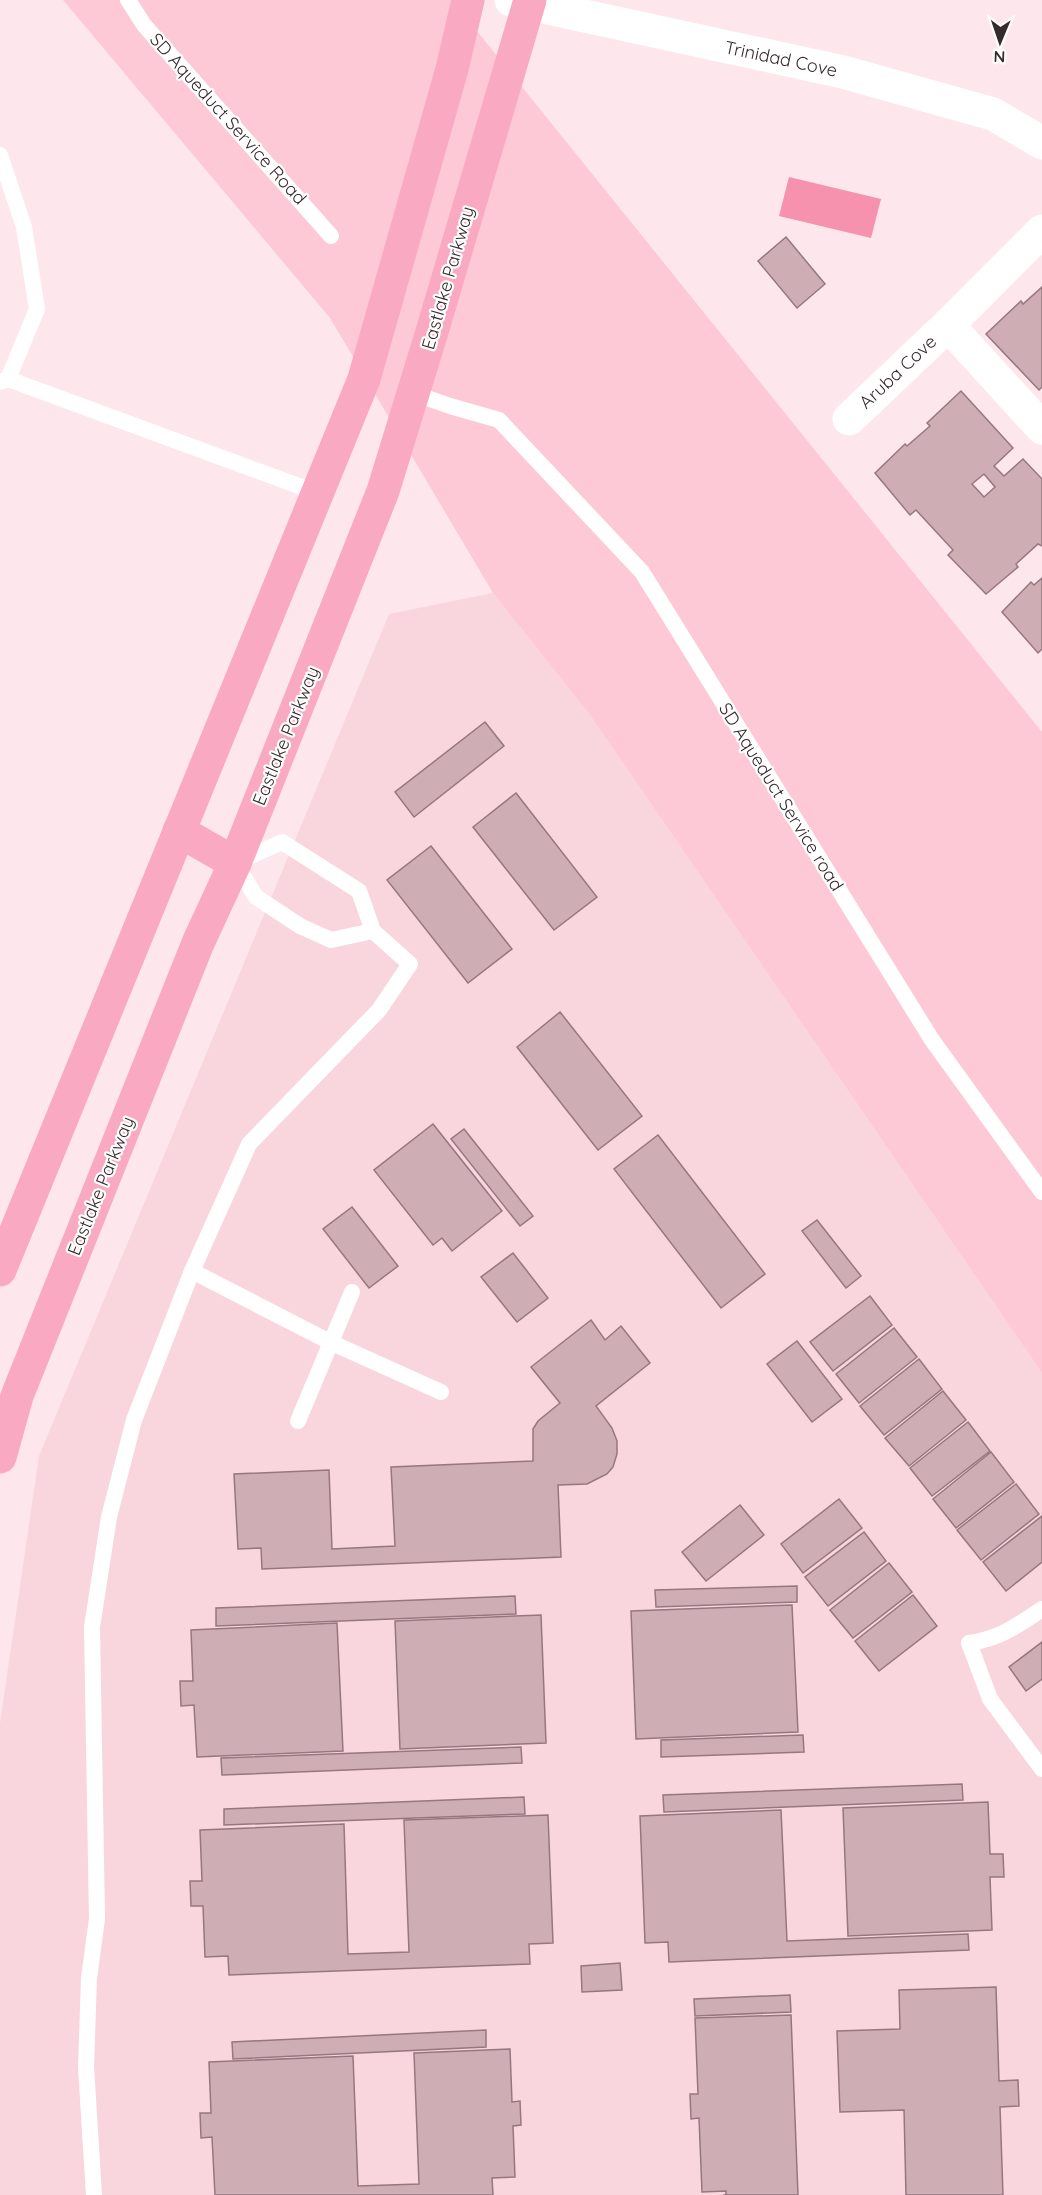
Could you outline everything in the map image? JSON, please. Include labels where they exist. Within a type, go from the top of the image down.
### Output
[{"type":"main road","points":[[0,1270],[364,379],[452,69],[468,0]]},
{"type":"main road","name":"Eastlake Parkway","points":[[0,1457],[17,1396],[198,943],[235,863],[383,490],[413,393],[523,2]]},
{"type":"main road","points":[[179,831],[235,863]]},
{"type":"street","name":"Trinidad Cove","points":[[523,2],[843,72],[993,114],[1040,136]]},
{"type":"street","name":"Aruba Cove","points":[[849,419],[1042,231]]},
{"type":"street","name":"Aruba Cove","points":[[948,325],[1042,428]]},
{"type":"lane","name":"SD Aqueduct Service Road","points":[[128,0],[144,25],[331,236]]},
{"type":"lane","points":[[0,154],[24,227],[37,309],[4,380],[318,493]]},
{"type":"lane","name":"SD Aqueduct Service road","points":[[413,393],[499,420],[642,572],[932,1040],[1042,1192]]},
{"type":"lane","points":[[94,2195],[86,2067],[89,1978],[97,1919],[92,1627],[109,1517],[134,1420],[192,1271],[249,1144],[379,1010],[410,964],[373,931],[359,891],[282,842],[235,863],[256,897],[300,926],[331,940],[373,931]]},
{"type":"lane","points":[[192,1271],[330,1342],[441,1392]]},
{"type":"lane","points":[[298,1421],[352,1292]]},
{"type":"lane","points":[[1042,1609],[1011,1630],[987,1641],[969,1643],[990,1699],[1042,1769]]},
{"type":"shaded area","points":[[63,0],[452,0],[1042,732],[1042,1373],[590,715],[493,593],[330,318]]},
{"type":"shaded area","points":[[789,177],[881,199],[871,238],[779,216]]},
{"type":"shaded area","points":[[493,593],[590,715],[1042,1373],[1042,2195],[0,2195],[0,1723],[39,1456],[389,614]]},
{"type":"building","points":[[786,237],[825,284],[797,308],[758,261]]},
{"type":"building","points":[[1042,287],[1042,387],[1039,390],[986,334],[1021,301],[1023,304]]},
{"type":"building","points":[[961,391],[1013,448],[994,466],[1004,476],[1023,459],[1042,479],[1042,546],[1038,544],[1016,564],[1018,567],[986,594],[948,555],[953,550],[916,510],[910,515],[875,473],[905,444],[907,446],[930,426],[927,423]],"holes":[[[984,474],[995,487],[984,497],[972,484]]]},
{"type":"building","points":[[1042,578],[1042,649],[1038,653],[1002,612],[1031,582],[1034,585]]},
{"type":"building","points":[[485,722],[504,746],[414,817],[395,792]]},
{"type":"building","points":[[516,793],[597,897],[554,930],[473,827]]},
{"type":"building","points":[[431,846],[512,949],[468,983],[387,880]]},
{"type":"building","points":[[560,1012],[642,1116],[598,1150],[517,1047]]},
{"type":"building","points":[[433,1124],[502,1211],[452,1251],[442,1238],[433,1245],[374,1170]]},
{"type":"building","points":[[464,1129],[533,1216],[520,1226],[451,1139]]},
{"type":"building","points":[[658,1135],[765,1274],[721,1308],[614,1169]]},
{"type":"building","points":[[352,1207],[398,1266],[369,1288],[323,1229]]},
{"type":"building","points":[[817,1220],[861,1276],[846,1288],[802,1231]]},
{"type":"building","points":[[513,1253],[548,1298],[517,1322],[481,1277]]},
{"type":"building","points":[[870,1296],[892,1325],[833,1371],[810,1342]]},
{"type":"building","points":[[591,1320],[605,1340],[621,1326],[650,1363],[596,1406],[612,1428],[617,1441],[617,1454],[613,1467],[607,1474],[587,1484],[558,1485],[561,1557],[262,1569],[261,1548],[238,1549],[234,1474],[329,1470],[332,1549],[395,1546],[391,1467],[533,1461],[533,1429],[538,1421],[560,1403],[531,1367]]},
{"type":"building","points":[[894,1328],[917,1357],[859,1403],[836,1374]]},
{"type":"building","points":[[797,1341],[842,1399],[812,1422],[767,1364]]},
{"type":"building","points":[[919,1359],[942,1389],[884,1435],[860,1406]]},
{"type":"building","points":[[943,1391],[966,1420],[909,1466],[885,1438]]},
{"type":"building","points":[[968,1422],[990,1451],[932,1496],[910,1468]]},
{"type":"building","points":[[991,1452],[1014,1482],[956,1528],[933,1499]]},
{"type":"building","points":[[1016,1484],[1039,1514],[981,1560],[957,1530]]},
{"type":"building","points":[[839,1499],[862,1528],[803,1573],[781,1544]]},
{"type":"building","points":[[740,1505],[764,1535],[706,1581],[682,1552]]},
{"type":"building","points":[[1042,1516],[1042,1562],[1006,1591],[983,1562]]},
{"type":"building","points":[[864,1532],[886,1561],[828,1606],[805,1577]]},
{"type":"building","points":[[889,1563],[912,1592],[853,1638],[830,1610]]},
{"type":"building","points":[[797,1586],[797,1602],[656,1607],[655,1590]]},
{"type":"building","points":[[913,1595],[937,1626],[879,1671],[855,1641]]},
{"type":"building","points":[[515,1596],[516,1614],[216,1626],[216,1608]]},
{"type":"building","points":[[792,1605],[798,1732],[636,1739],[631,1611]]},
{"type":"building","points":[[541,1615],[546,1743],[400,1749],[395,1621]]},
{"type":"building","points":[[337,1623],[343,1751],[197,1757],[194,1705],[181,1706],[180,1681],[193,1681],[191,1630]]},
{"type":"building","points":[[1042,1642],[1042,1679],[1026,1691],[1009,1667]]},
{"type":"building","points":[[803,1735],[804,1752],[661,1757],[661,1740]]},
{"type":"building","points":[[521,1747],[522,1763],[222,1775],[221,1758]]},
{"type":"building","points":[[962,1784],[963,1800],[664,1812],[663,1795]]},
{"type":"building","points":[[524,1797],[525,1814],[224,1825],[224,1809]]},
{"type":"building","points":[[988,1802],[990,1854],[1003,1854],[1004,1877],[990,1877],[992,1930],[848,1936],[843,1808]]},
{"type":"building","points":[[781,1810],[787,1941],[968,1934],[969,1950],[669,1962],[668,1942],[645,1943],[640,1816]]},
{"type":"building","points":[[548,1815],[553,1943],[529,1944],[530,1964],[229,1975],[228,1956],[205,1957],[203,1906],[191,1906],[190,1881],[202,1881],[200,1830],[344,1824],[348,1954],[409,1952],[404,1820]]},
{"type":"building","points":[[620,1963],[622,1990],[582,1992],[581,1966]]},
{"type":"building","points":[[996,1987],[999,2081],[1018,2080],[1019,2106],[1000,2107],[1003,2195],[906,2195],[904,2110],[840,2112],[837,2031],[900,2029],[899,1990]]},
{"type":"building","points":[[790,1995],[791,2012],[695,2016],[694,1999]]},
{"type":"building","points":[[791,2015],[798,2195],[726,2195],[726,2191],[702,2192],[699,2118],[691,2119],[690,2094],[698,2094],[695,2018]]},
{"type":"building","points":[[486,2030],[486,2047],[233,2059],[232,2042]]},
{"type":"building","points":[[510,2049],[512,2102],[520,2101],[521,2125],[513,2126],[515,2177],[492,2178],[493,2195],[215,2195],[212,2137],[201,2138],[200,2113],[211,2113],[209,2062],[353,2056],[358,2186],[419,2184],[414,2053]]}]
